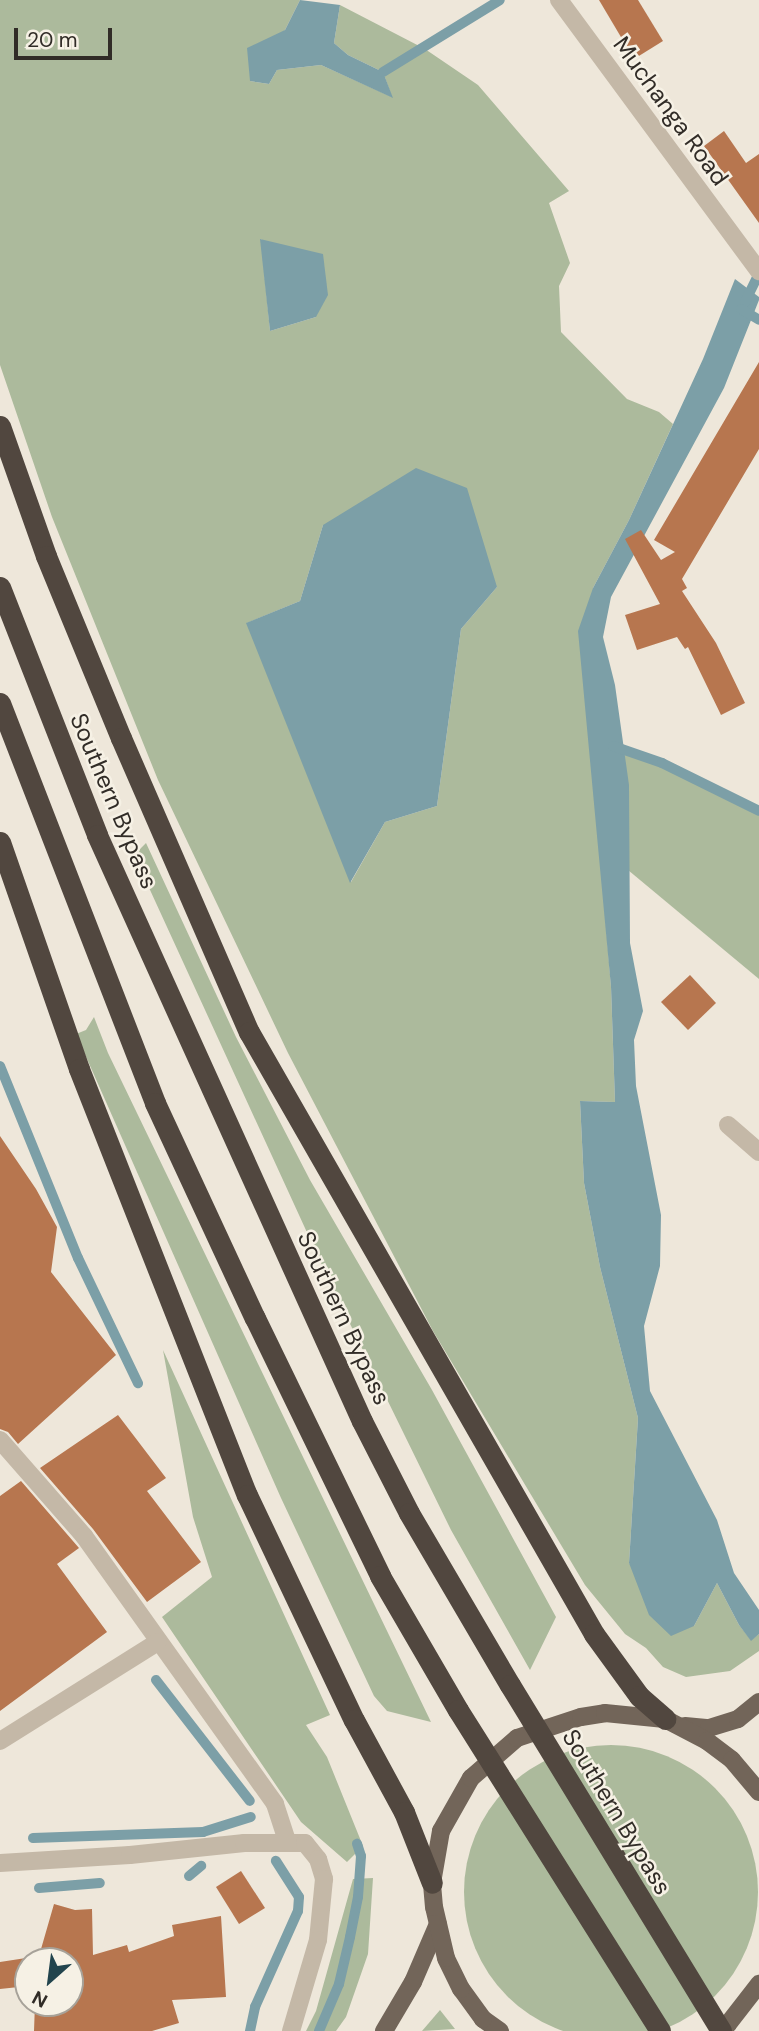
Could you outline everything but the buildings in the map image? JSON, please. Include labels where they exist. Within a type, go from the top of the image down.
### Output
[{"type":"highway","points":[[0,426],[66,604],[250,1032],[594,1634],[639,1696],[670,1722]]},
{"type":"highway","name":"Southern Bypass","points":[[0,587],[97,835],[362,1421],[409,1513],[719,2031]]},
{"type":"highway","points":[[0,704],[155,1103],[380,1576],[458,1710],[660,2031]]},
{"type":"highway","points":[[0,842],[79,1069],[242,1482],[354,1720],[404,1812],[432,1883]]},
{"type":"main road","points":[[500,2031],[483,2019],[461,1989],[446,1958],[432,1883],[442,1831],[471,1779],[517,1738],[581,1717],[605,1713],[709,1728],[738,1719],[759,1702]]},
{"type":"main road","points":[[670,1722],[707,1741],[732,1760],[759,1792]]},
{"type":"main road","points":[[384,2031],[413,1982],[438,1924]]},
{"type":"main road","points":[[719,2031],[728,2024],[759,1984]]},
{"type":"street","name":"Muchanga Road","points":[[559,0],[759,271]]},
{"type":"street","points":[[728,1125],[759,1152]]},
{"type":"street","points":[[0,1440],[84,1536],[275,1804],[287,1841]]},
{"type":"street","points":[[0,1741],[158,1642]]},
{"type":"street","points":[[0,1863],[82,1859],[287,1841],[305,1843],[317,1859],[324,1879],[318,1940],[291,2031]]},
{"type":"green space","points":[[0,0],[300,0],[285,30],[250,81],[269,84],[277,70],[321,65],[392,97],[383,72],[348,55],[334,43],[340,5],[425,49],[478,85],[569,191],[549,203],[570,263],[559,286],[561,332],[627,399],[659,412],[673,424],[629,520],[593,588],[599,839],[611,987],[615,1102],[580,1101],[584,1183],[600,1267],[638,1418],[629,1563],[694,1626],[717,1583],[739,1625],[751,1640],[759,1634],[759,1651],[730,1671],[686,1677],[663,1667],[646,1648],[625,1634],[585,1585],[433,1331],[288,1053],[158,780],[52,517],[0,365]],"holes":[[[261,239],[316,317],[270,331]],[[323,525],[497,587],[461,629],[437,806],[385,822],[351,882],[247,623],[300,601]]]},
{"type":"green space","points":[[624,751],[662,763],[759,811],[759,979],[628,870]]},
{"type":"green space","points":[[146,843],[236,1037],[310,1180],[432,1390],[556,1617],[530,1670],[451,1530],[332,1287],[134,855]]},
{"type":"green space","points":[[94,1017],[108,1053],[431,1722],[387,1711],[374,1696],[281,1498],[76,1034],[86,1030]]},
{"type":"green space","points":[[163,1350],[330,1715],[306,1725],[327,1757],[363,1846],[347,1862],[301,1822],[162,1617],[212,1577],[193,1517]]},
{"type":"green space","points":[[611,1745],[640,1748],[667,1757],[692,1770],[715,1788],[733,1811],[746,1836],[755,1863],[758,1892],[755,1921],[746,1948],[733,1973],[715,1996],[692,2014],[667,2027],[640,2036],[611,2039],[582,2036],[555,2027],[530,2014],[507,1996],[489,1973],[476,1948],[467,1921],[464,1892],[467,1863],[476,1836],[489,1811],[507,1788],[530,1770],[555,1757],[582,1748]]},
{"type":"green space","points":[[373,1878],[368,1954],[346,2017],[336,2031],[306,2031],[316,2011],[353,1879]]},
{"type":"green space","points":[[440,2010],[455,2029],[422,2031]]},
{"type":"water","points":[[300,0],[340,5],[334,43],[348,55],[383,72],[393,98],[321,65],[277,70],[269,84],[250,81],[247,48],[285,30]]},
{"type":"water","points":[[260,239],[323,254],[328,295],[316,317],[270,331]]},
{"type":"water","points":[[735,279],[759,297],[759,300],[724,388],[611,597],[603,637],[615,685],[629,785],[630,943],[643,1011],[634,1040],[636,1086],[661,1215],[660,1266],[644,1326],[650,1391],[717,1520],[734,1573],[759,1610],[759,1634],[751,1641],[739,1625],[717,1583],[694,1626],[671,1636],[649,1615],[629,1563],[638,1418],[600,1267],[584,1183],[580,1101],[615,1102],[611,987],[578,631],[593,588],[629,520],[703,359]]},
{"type":"water","points":[[416,468],[467,488],[497,587],[461,629],[437,806],[385,822],[350,883],[246,623],[300,601],[323,525]]},
{"type":"waterway","points":[[383,72],[500,0]]},
{"type":"waterway","points":[[745,302],[759,273]]},
{"type":"waterway","points":[[741,309],[759,320]]},
{"type":"waterway","points":[[613,746],[662,763],[759,811]]},
{"type":"waterway","points":[[0,1066],[78,1258],[138,1383]]},
{"type":"waterway","points":[[156,1680],[250,1801]]},
{"type":"waterway","points":[[33,1838],[203,1832],[251,1817]]},
{"type":"waterway","points":[[319,2031],[339,1984],[350,1937],[358,1897],[361,1856],[357,1844]]},
{"type":"waterway","points":[[250,2031],[255,2007],[298,1911],[299,1897],[276,1861]]},
{"type":"waterway","points":[[189,1876],[201,1866]]},
{"type":"waterway","points":[[39,1888],[100,1883]]}]
